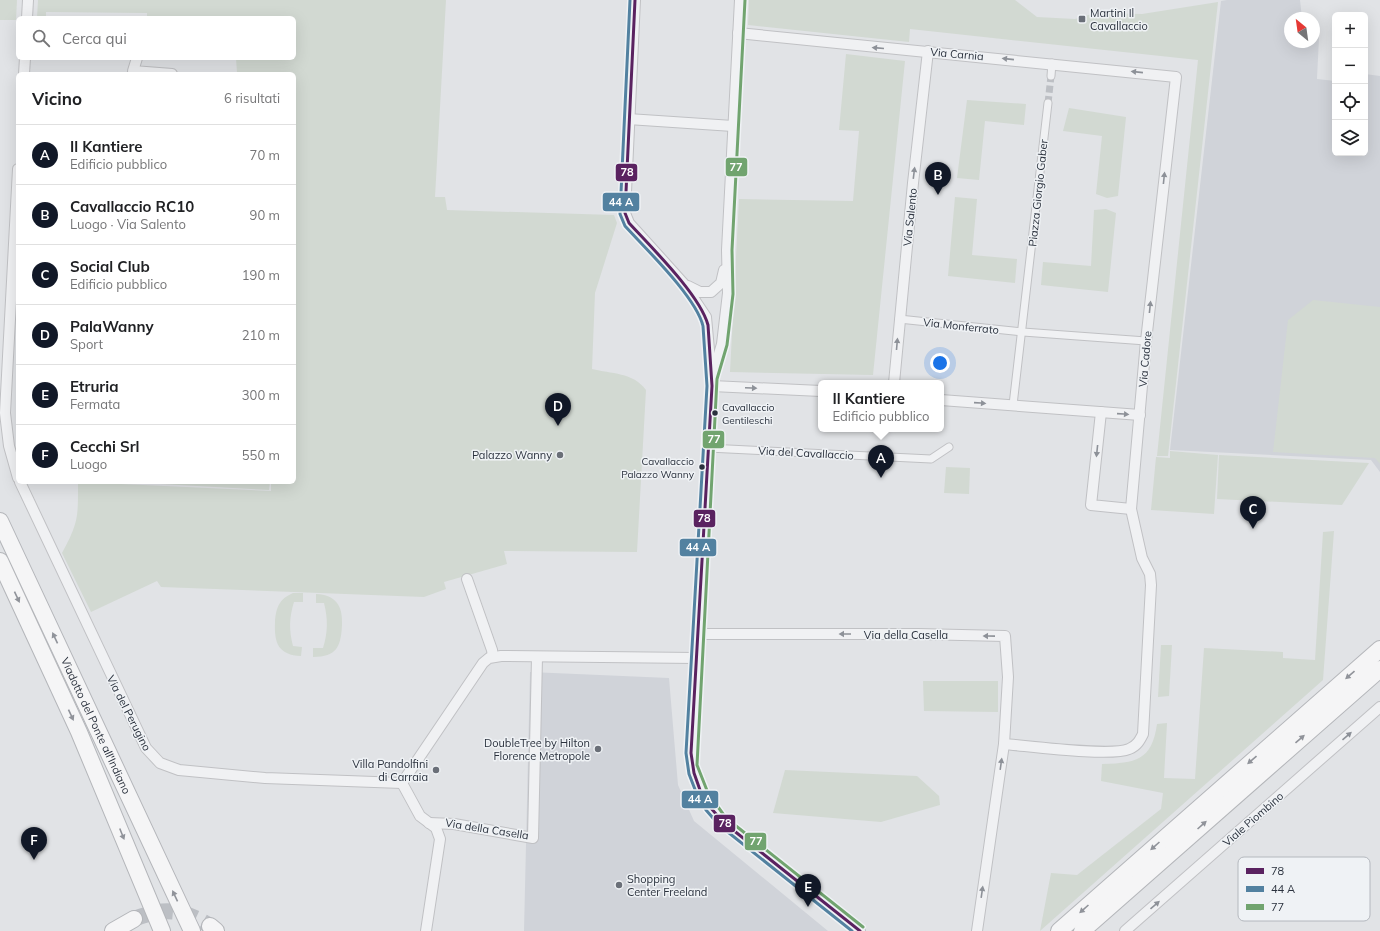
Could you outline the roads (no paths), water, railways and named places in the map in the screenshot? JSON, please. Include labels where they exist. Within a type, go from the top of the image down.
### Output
[{"type":"highway","name":"Viadotto del Ponte all'Indiano","points":[[0,521],[192,931]]},
{"type":"highway","name":"Viadotto del Ponte all'Indiano","points":[[0,561],[79,732],[162,931]]},
{"type":"highway","points":[[1082,931],[1115,892],[1380,649]]},
{"type":"highway","points":[[1059,931],[1115,892],[1380,669]]},
{"type":"highway","points":[[114,931],[134,919]]},
{"type":"street","points":[[27,16],[28,0]]},
{"type":"street","points":[[635,0],[624,209],[629,223],[684,284],[706,316],[712,382],[696,658],[692,764],[701,794],[710,808],[723,822],[860,931]]},
{"type":"street","points":[[712,382],[725,326],[728,280],[727,250],[740,0]]},
{"type":"street","name":"Via Carnia","points":[[738,33],[860,46],[1052,63],[1176,77]]},
{"type":"street","name":"Via Salento","points":[[894,380],[899,319],[928,51]]},
{"type":"street","points":[[24,72],[25,60]]},
{"type":"street","points":[[136,60],[133,71],[146,72]]},
{"type":"street","points":[[1051,76],[1052,63]]},
{"type":"street","name":"Via Cadore","points":[[1131,509],[1146,341],[1176,77]]},
{"type":"street","name":"Piazza Giorgio Gaber","points":[[1023,332],[1048,103]]},
{"type":"street","points":[[628,119],[733,126]]},
{"type":"street","points":[[16,207],[5,413],[8,446],[16,472]]},
{"type":"street","points":[[684,284],[703,293],[711,292],[717,288],[722,280],[727,250]]},
{"type":"street","name":"Via Monferrato","points":[[899,319],[1023,332],[1146,341]]},
{"type":"street","points":[[1013,405],[1023,332]]},
{"type":"street","points":[[712,382],[818,391]]},
{"type":"street","points":[[944,400],[1140,415]]},
{"type":"street","points":[[1004,744],[1092,751],[1121,751],[1133,748],[1143,734],[1151,585],[1150,574],[1142,558],[1131,509],[1091,505],[1101,412]]},
{"type":"street","name":"Via del Cavallaccio","points":[[708,448],[930,459],[949,446]]},
{"type":"street","name":"Via del Perugino","points":[[21,484],[146,748],[160,763],[178,770],[265,778],[402,783]]},
{"type":"street","points":[[467,579],[492,650],[493,657]]},
{"type":"street","name":"Via della Casella","points":[[698,634],[1005,636],[1008,677],[1004,744],[977,931]]},
{"type":"street","points":[[426,931],[440,839],[436,828],[420,816],[402,783],[483,663],[493,657],[696,658]]},
{"type":"street","name":"Via della Casella","points":[[429,823],[454,824],[533,838],[537,657]]},
{"type":"street","name":"Viale Piombino","points":[[1125,931],[1380,707]]},
{"type":"tunnel","points":[[1048,103],[1051,76]]},
{"type":"tunnel","points":[[134,919],[164,911],[182,913],[200,920],[210,926]]},
{"type":"place","name":"Martini Il Cavallaccio","points":[[1082,19]]},
{"type":"place","name":"Cavallaccio RC10","points":[[938,195]]},
{"type":"place","name":"Cavallaccio Gentileschi","points":[[715,413]]},
{"type":"place","name":"PalaWanny","points":[[558,426]]},
{"type":"place","name":"Palazzo Wanny","points":[[560,455]]},
{"type":"place","name":"Cavallaccio Palazzo Wanny","points":[[702,467]]},
{"type":"place","name":"Il Kantiere","points":[[881,478]]},
{"type":"place","name":"Social Club","points":[[1253,529]]},
{"type":"place","name":"DoubleTree by Hilton Florence Metropole","points":[[598,749]]},
{"type":"place","name":"Villa Pandolfini di Carraia","points":[[436,770]]},
{"type":"place","name":"Cecchi Srl","points":[[34,860]]},
{"type":"place","name":"Shopping Center Freeland","points":[[619,885]]},
{"type":"place","name":"Etruria","points":[[808,907]]}]
